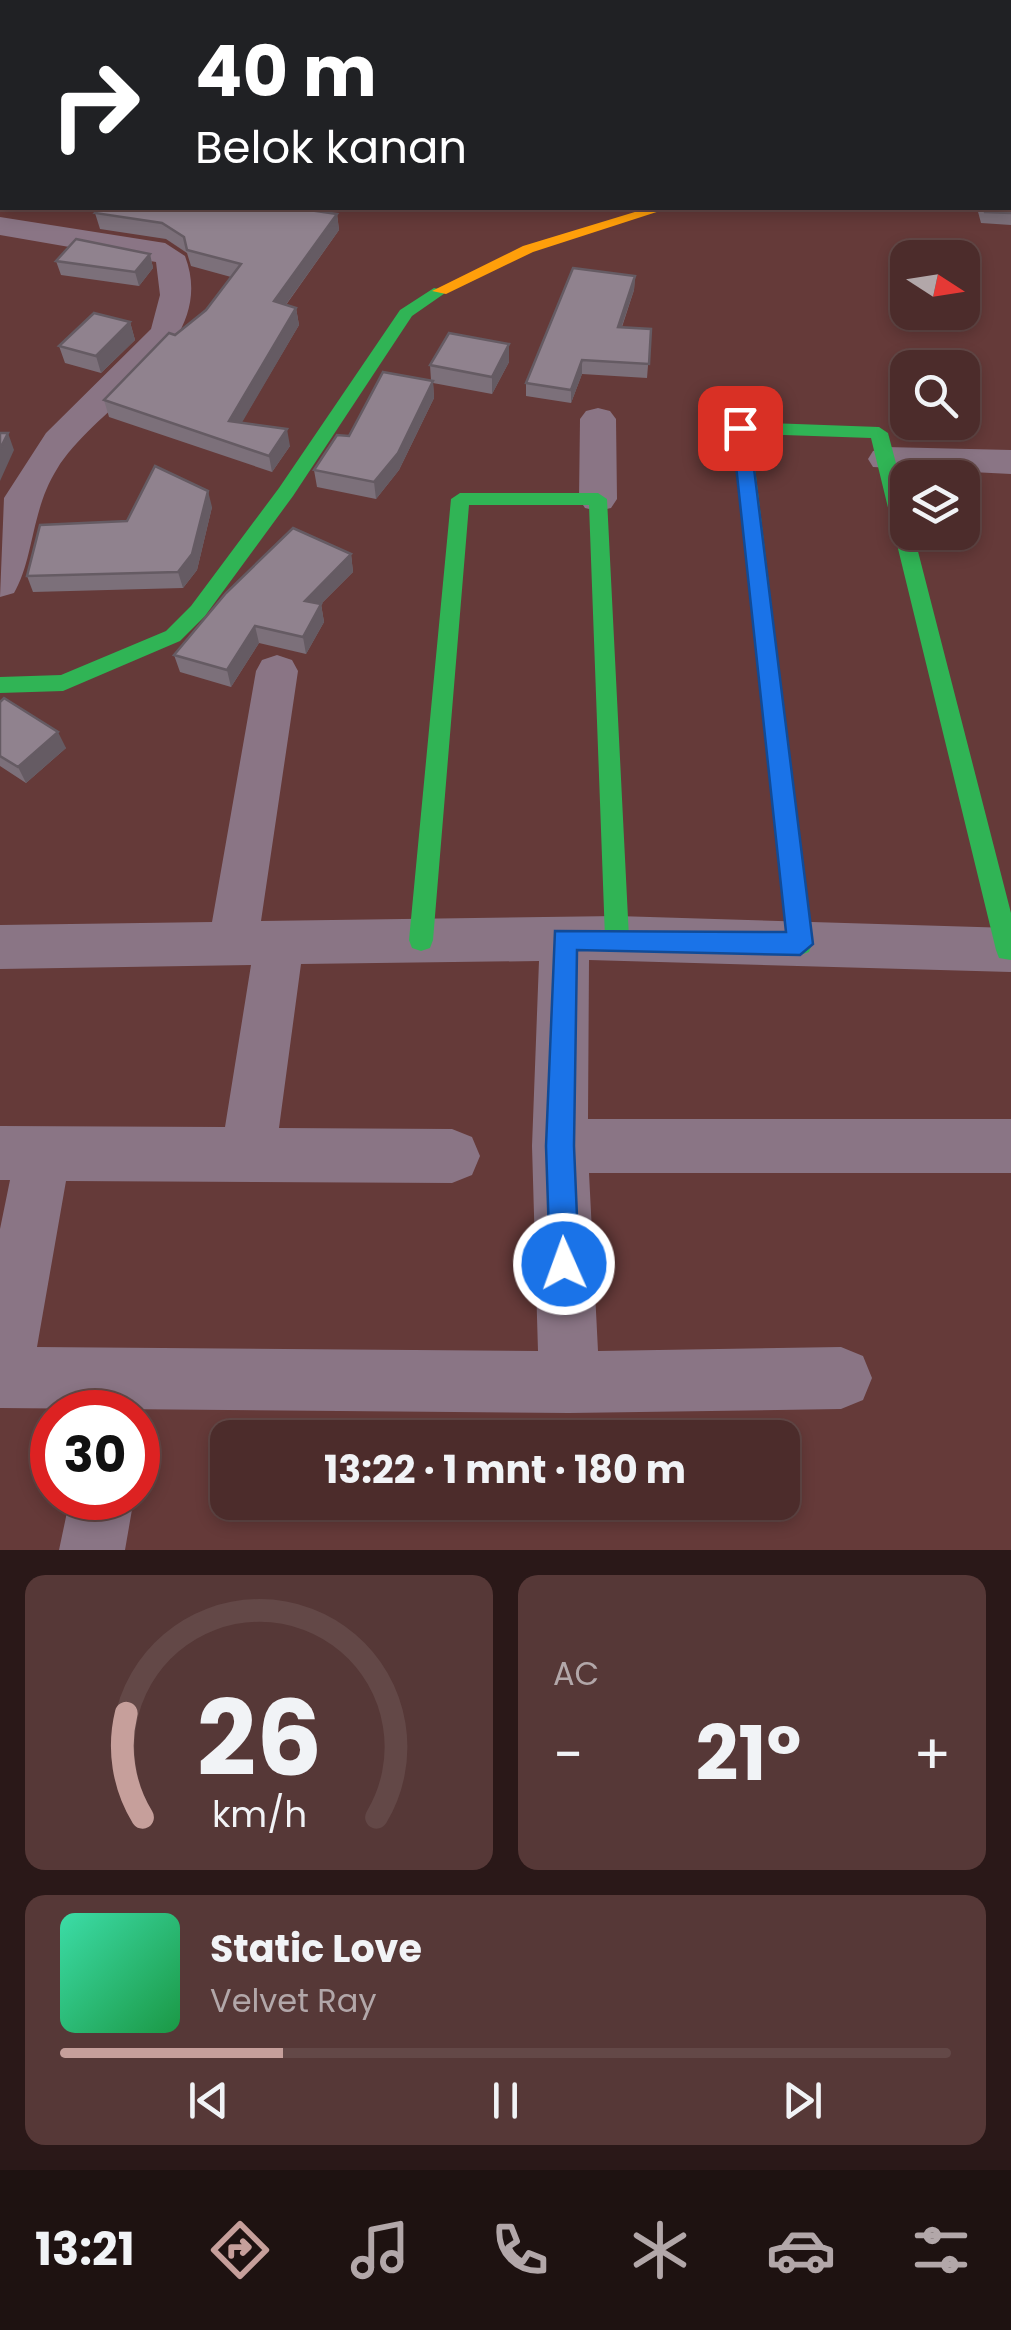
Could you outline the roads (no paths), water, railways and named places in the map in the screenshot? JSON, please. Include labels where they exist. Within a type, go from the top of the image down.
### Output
[{"type":"street","points":[[0,685],[63,683],[173,636],[198,611],[286,492],[406,313],[434,292],[497,260],[556,238],[655,210]]},
{"type":"street","points":[[0,226],[154,250],[170,256],[176,275],[174,312],[166,332],[42,455],[10,523],[0,583]]},
{"type":"street","points":[[569,1382],[560,1146],[591,938],[598,419]]},
{"type":"street","points":[[0,947],[591,938],[800,944],[1009,950],[879,433],[740,428],[800,944]]},
{"type":"street","points":[[886,460],[1011,462]]},
{"type":"street","points":[[421,940],[460,498],[598,499]]},
{"type":"street","points":[[248,1154],[256,943],[278,671]]},
{"type":"street","points":[[560,1146],[1011,1146]]},
{"type":"street","points":[[88,1390],[1,1377],[21,1152],[452,1156]]},
{"type":"street","points":[[160,1394],[842,1378]]},
{"type":"street","points":[[92,1550],[98,1520]]}]
